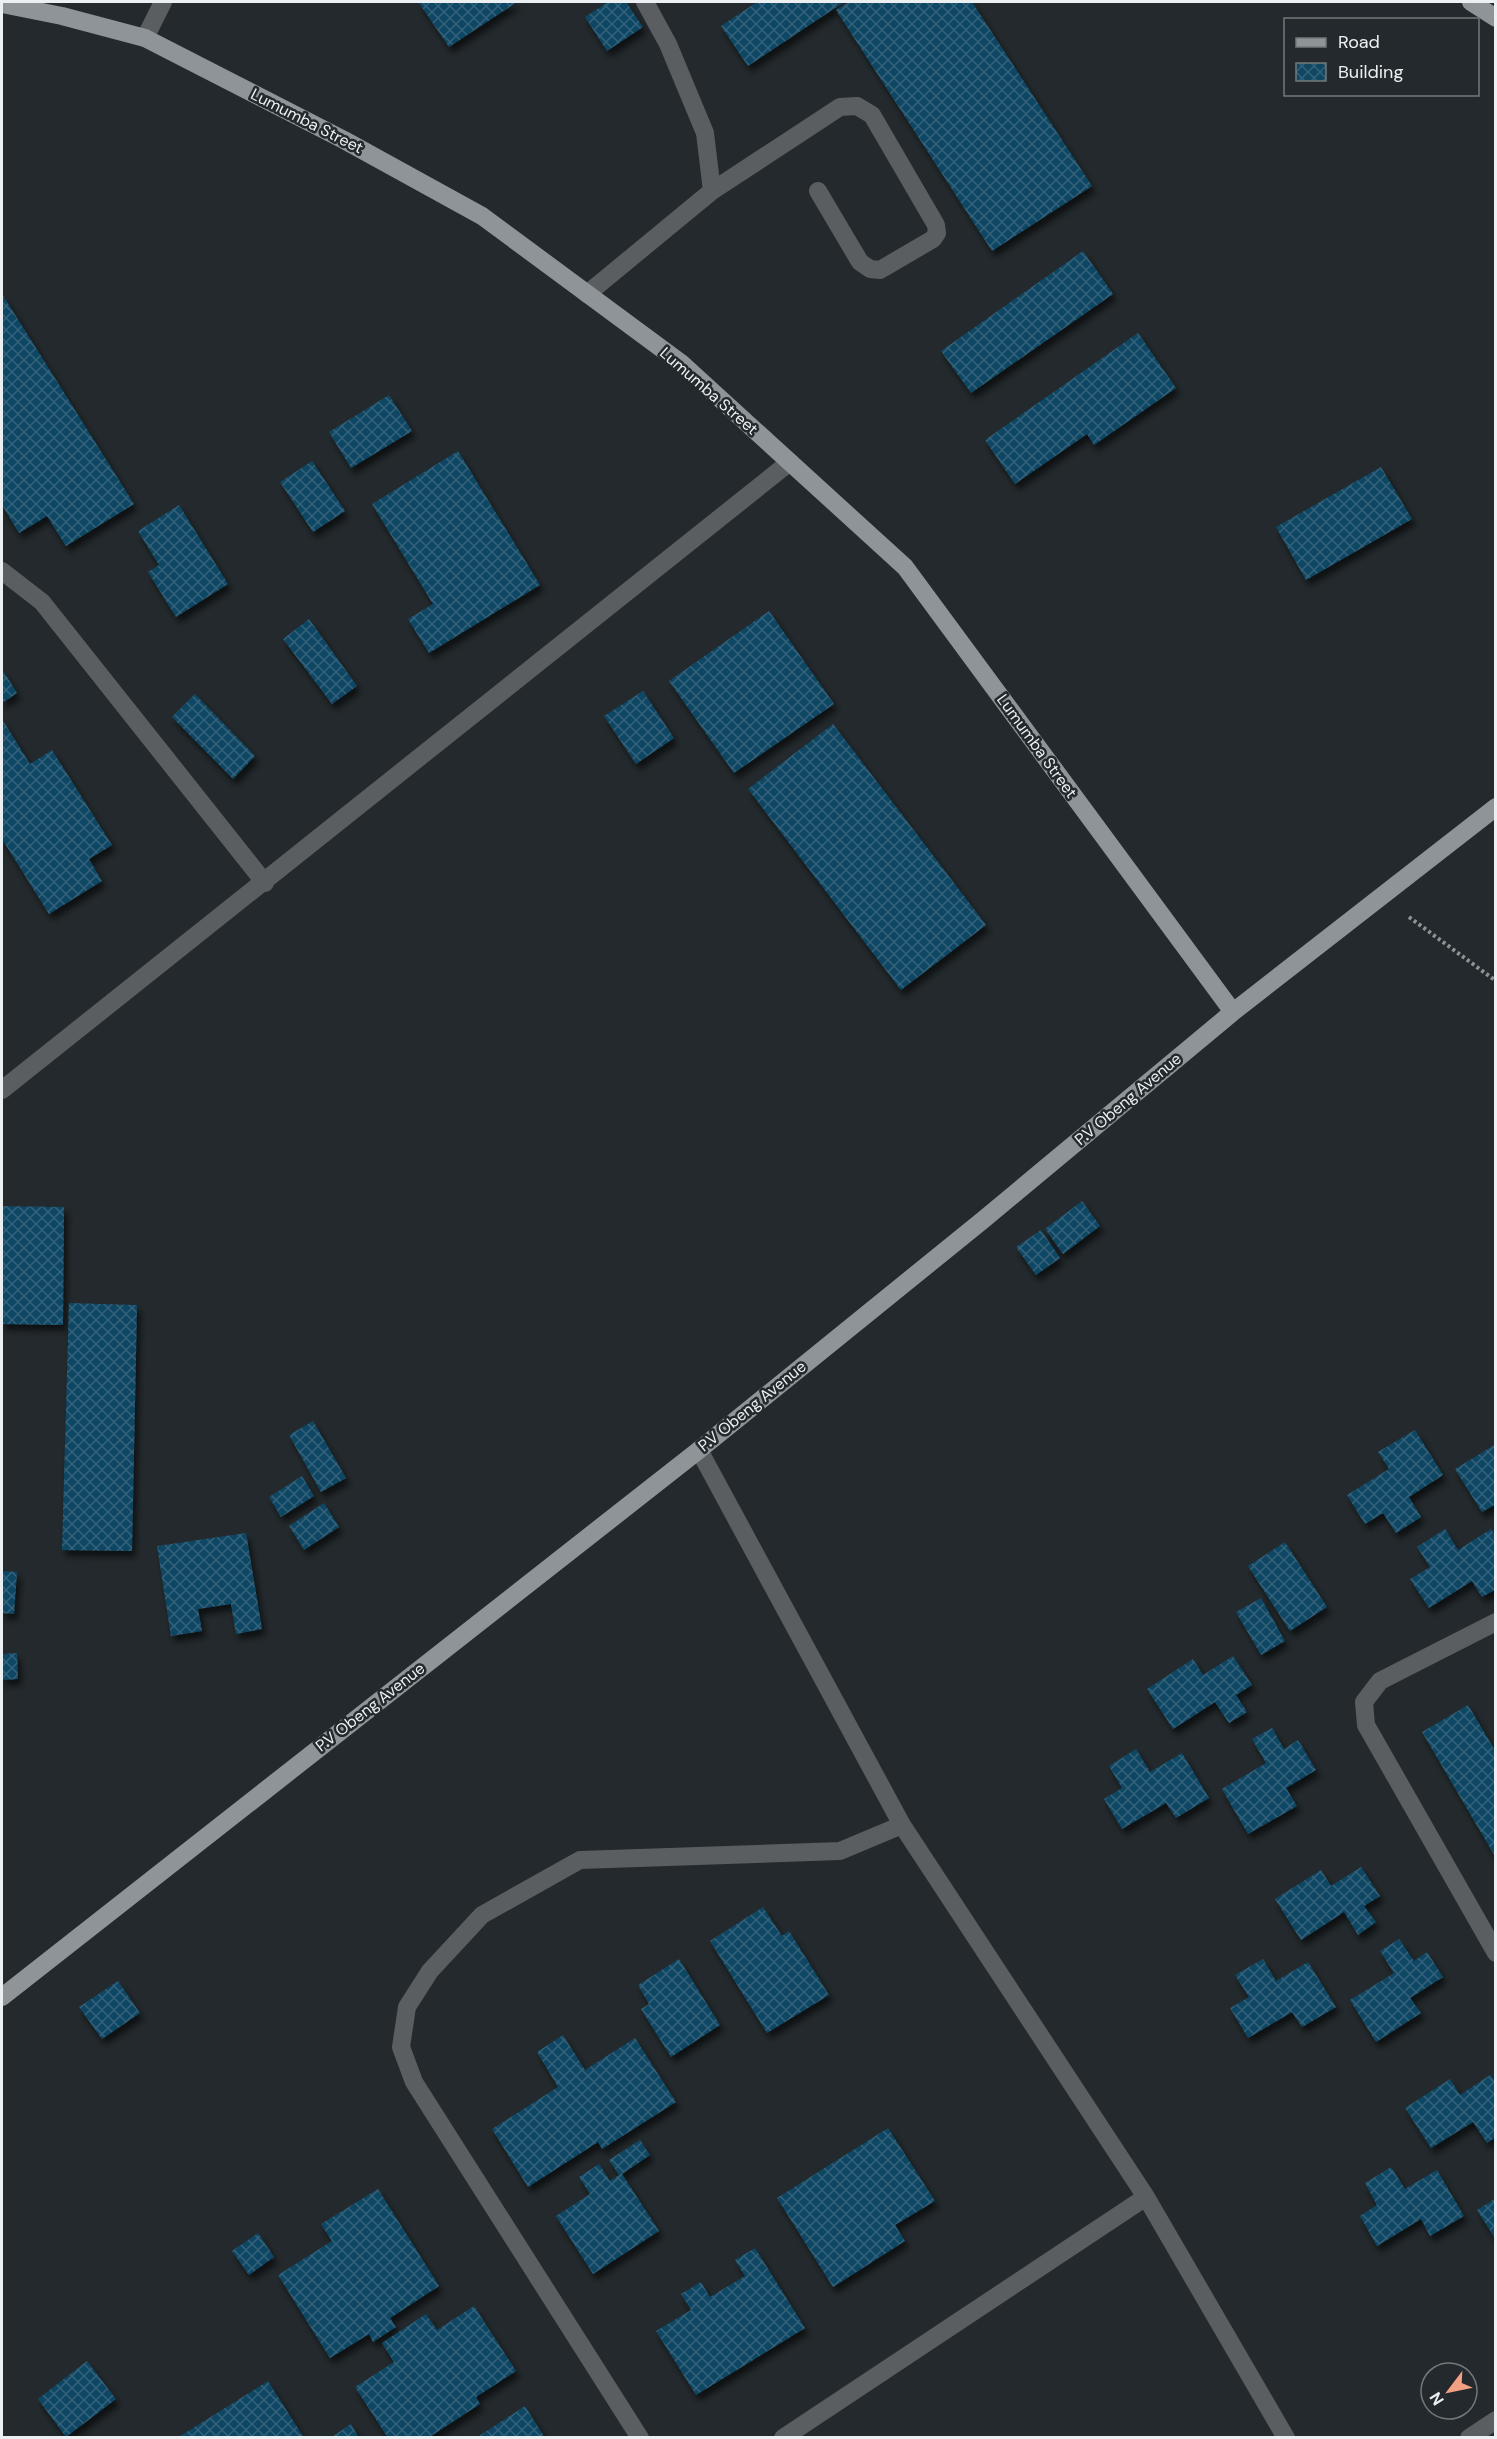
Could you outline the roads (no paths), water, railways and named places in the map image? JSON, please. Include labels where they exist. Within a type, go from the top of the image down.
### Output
[{"type":"main road","points":[[1471,2],[1496,18]]},
{"type":"main road","name":"Lumumba Street","points":[[2,4],[62,16],[145,38],[344,140],[482,216],[681,363],[905,567],[1233,1012]]},
{"type":"main road","name":"P.V Obeng Avenue","points":[[2,1997],[699,1450],[983,1220],[1233,1012],[1496,807]]},
{"type":"street","points":[[145,38],[162,2]]},
{"type":"street","points":[[645,2],[668,44],[705,133],[712,191]]},
{"type":"street","points":[[587,294],[712,191],[840,107],[857,106],[872,115],[936,225],[937,233],[933,239],[880,270],[870,269],[860,262],[818,191]]},
{"type":"street","points":[[2,1090],[265,883],[790,462]]},
{"type":"street","points":[[2,571],[42,602],[265,883]]},
{"type":"street","points":[[699,1450],[902,1825],[1146,2197],[1286,2438]]},
{"type":"street","points":[[1496,1622],[1380,1681],[1364,1702],[1366,1725],[1496,1953]]},
{"type":"street","points":[[640,2438],[414,2082],[401,2047],[407,2007],[430,1971],[482,1916],[580,1860],[840,1851],[902,1825]]},
{"type":"street","points":[[783,2438],[1146,2197]]},
{"type":"street","points":[[1469,2438],[1496,2420]]}]
